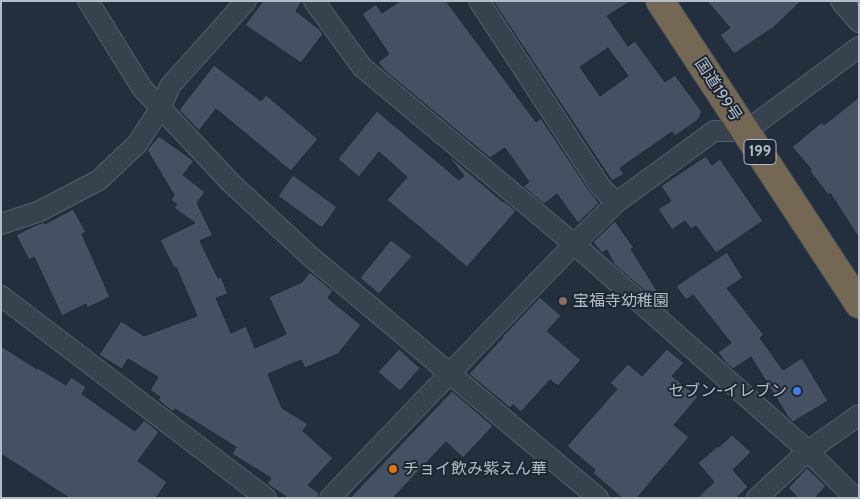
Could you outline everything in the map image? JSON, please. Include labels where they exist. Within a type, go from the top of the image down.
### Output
[{"type":"highway","name":"国道199号","points":[[660,1],[859,304]]},
{"type":"street","points":[[88,1],[142,88],[231,183],[311,257],[598,498]]},
{"type":"street","points":[[1,224],[40,211],[99,180],[137,144],[160,109],[170,86],[246,1]]},
{"type":"street","points":[[314,1],[362,67],[574,244],[808,451],[855,498]]},
{"type":"street","points":[[479,1],[600,186],[616,203]]},
{"type":"street","points":[[841,1],[859,22]]},
{"type":"street","points":[[330,498],[574,244],[616,203],[714,131],[746,131],[856,55]]},
{"type":"street","points":[[1,296],[266,498]]},
{"type":"street","points":[[757,498],[808,451],[859,415]]},
{"type":"building","points":[[263,1],[302,1],[296,11],[323,34],[301,63],[245,25]]},
{"type":"building","points":[[400,1],[446,1],[536,122],[541,118],[599,203],[578,223],[557,194],[544,204],[523,186],[529,182],[505,148],[490,158],[384,70],[378,62],[389,54],[362,14],[376,4],[382,13]]},
{"type":"building","points":[[493,1],[631,1],[607,16],[628,46],[635,41],[665,82],[675,75],[702,112],[698,120],[675,136],[672,132],[620,168],[624,174],[612,181]],"holes":[[[608,48],[628,76],[600,96],[580,67]]]},
{"type":"building","points":[[707,1],[801,1],[774,27],[734,54],[720,35],[730,28]]},
{"type":"building","points":[[214,65],[261,101],[266,95],[318,139],[291,171],[216,109],[199,131],[179,110]]},
{"type":"building","points":[[859,97],[859,238],[830,193],[828,195],[810,171],[811,169],[792,147],[822,122],[824,125]]},
{"type":"building","points":[[377,111],[459,180],[464,176],[447,154],[516,211],[467,267],[387,200],[407,177],[379,152],[359,177],[338,159]]},
{"type":"building","points":[[159,136],[194,161],[183,175],[205,192],[197,203],[214,238],[211,236],[200,241],[218,278],[221,277],[228,294],[216,298],[231,333],[246,326],[255,348],[286,334],[269,297],[302,282],[310,272],[333,291],[328,298],[361,325],[338,354],[305,368],[301,360],[268,374],[282,408],[308,424],[303,431],[333,458],[308,485],[319,493],[318,498],[288,498],[267,484],[271,478],[232,454],[236,447],[175,409],[173,412],[158,400],[160,397],[150,390],[158,377],[128,359],[122,369],[99,355],[121,321],[144,336],[197,316],[176,267],[174,268],[160,240],[195,223],[174,208],[177,204],[171,200],[174,195],[147,150]]},
{"type":"building","points":[[706,156],[712,165],[720,159],[763,221],[716,253],[696,226],[691,229],[685,221],[672,230],[658,209],[671,201],[661,186]]},
{"type":"building","points":[[293,175],[337,207],[322,228],[278,196]]},
{"type":"building","points":[[73,209],[86,232],[82,234],[110,297],[87,308],[86,304],[62,316],[34,257],[29,260],[16,235],[44,222],[45,224]]},
{"type":"building","points":[[615,221],[634,248],[631,249],[672,315],[614,264],[607,250],[602,253],[593,242]]},
{"type":"building","points":[[391,240],[412,256],[379,294],[360,278]]},
{"type":"building","points":[[727,252],[743,278],[727,288],[764,335],[760,338],[783,370],[802,358],[828,401],[793,422],[751,357],[733,369],[725,362],[718,352],[731,343],[693,295],[686,300],[676,286]]},
{"type":"building","points":[[540,297],[561,316],[547,331],[581,360],[558,386],[550,380],[521,412],[513,405],[510,408],[469,374]]},
{"type":"building","points":[[1,346],[66,385],[71,377],[86,387],[82,394],[135,431],[144,420],[159,432],[138,461],[167,482],[156,498],[69,498],[1,454]]},
{"type":"building","points":[[399,349],[420,368],[400,391],[378,372]]},
{"type":"building","points":[[667,349],[684,363],[672,376],[698,397],[674,425],[689,437],[637,498],[622,498],[593,473],[595,470],[567,446],[617,389],[610,383],[628,364],[642,376]]},
{"type":"building","points":[[452,391],[493,426],[463,458],[446,442],[393,498],[350,498]]},
{"type":"building","points":[[732,435],[751,452],[733,470],[748,487],[736,498],[697,498],[714,482],[698,463]]},
{"type":"building","points":[[807,468],[826,486],[815,498],[798,498],[788,488]]},
{"type":"place","name":"宝福寺幼稚園","points":[[563,301]]},
{"type":"place","name":"セブン-イレブン","points":[[797,391]]},
{"type":"place","name":"チョイ飲み紫えん華","points":[[393,469]]}]
